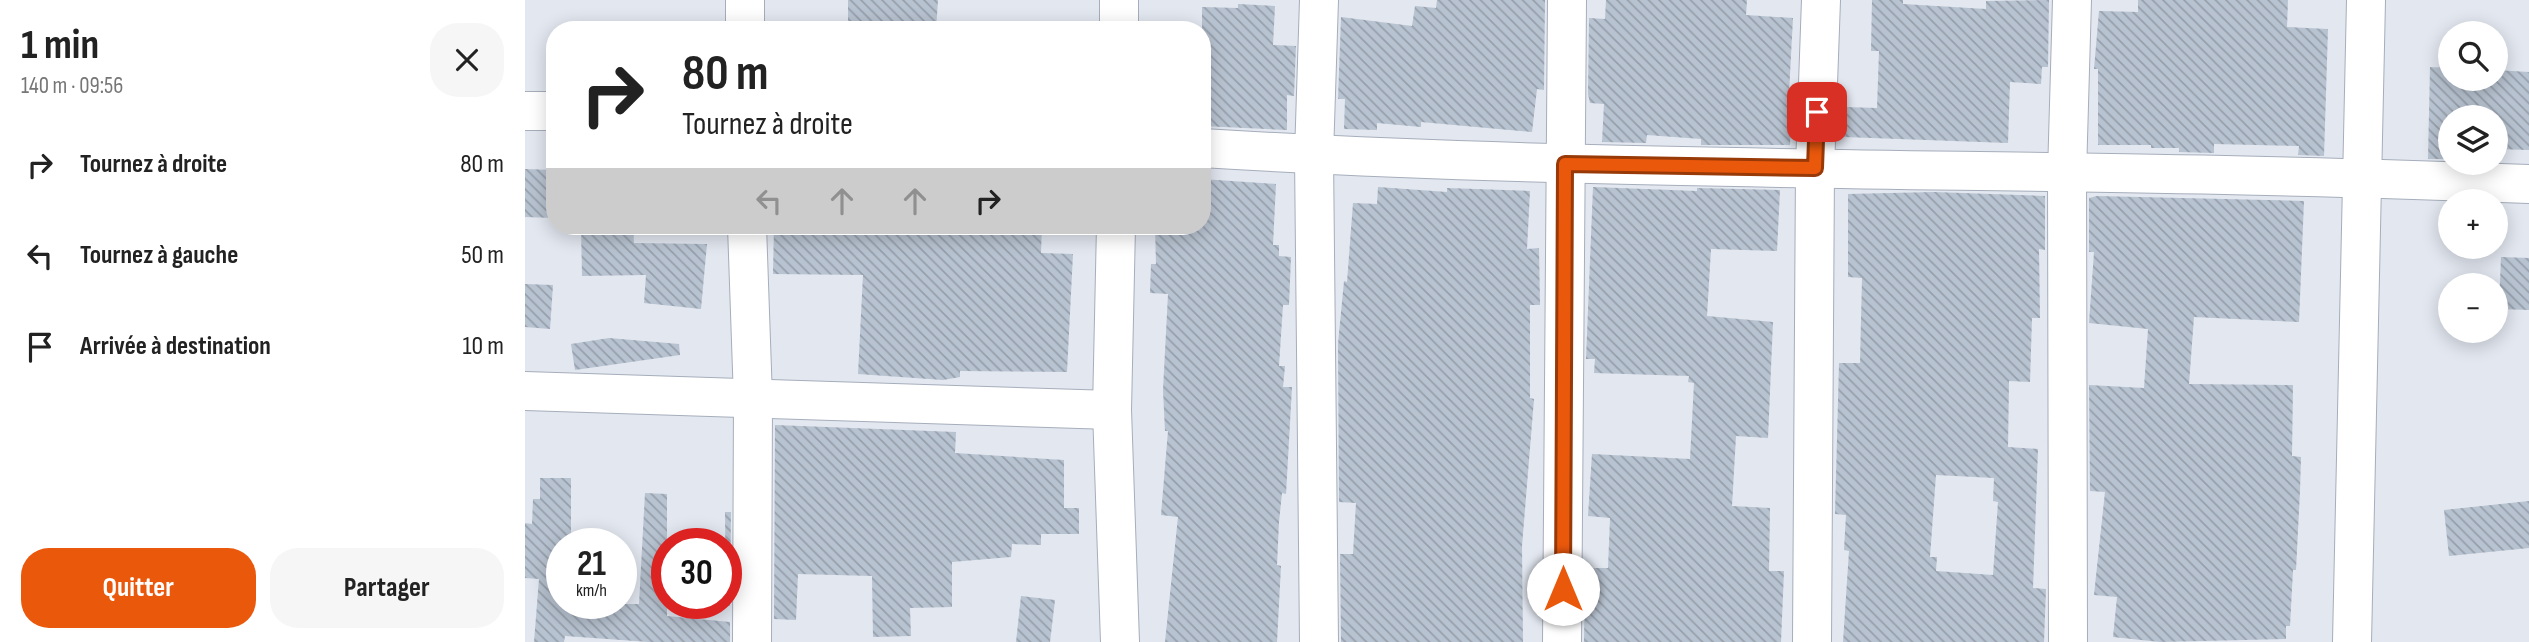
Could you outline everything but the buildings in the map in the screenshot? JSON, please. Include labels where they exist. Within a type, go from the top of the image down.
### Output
[{"type":"street","points":[[745,0],[745,21]]},
{"type":"street","points":[[1119,0],[1119,21]]},
{"type":"street","points":[[1318,0],[1314,155],[1319,642]]},
{"type":"street","points":[[1562,642],[1567,0]]},
{"type":"street","points":[[1812,642],[1815,168],[1821,0]]},
{"type":"street","points":[[2068,642],[2067,174],[2072,0]]},
{"type":"street","points":[[2352,642],[2366,0]]},
{"type":"street","points":[[525,111],[546,111]]},
{"type":"street","points":[[1211,149],[1565,164],[2363,177],[2529,184]]},
{"type":"street","points":[[747,235],[753,398],[752,642]]},
{"type":"street","points":[[1116,235],[1112,410],[1120,642]]},
{"type":"street","points":[[525,391],[1112,410]]},
{"type":"route","points":[[1563,589],[1565,164],[1815,168],[1817,112]]}]
